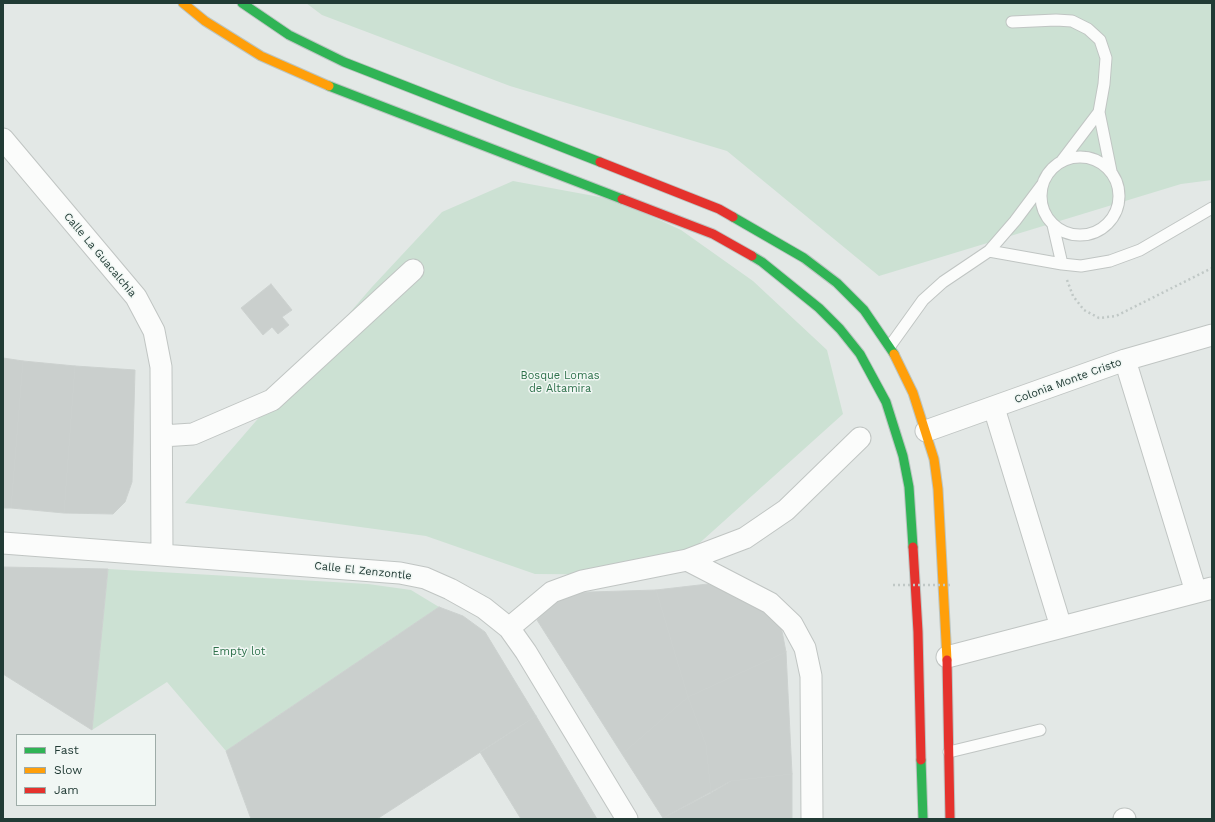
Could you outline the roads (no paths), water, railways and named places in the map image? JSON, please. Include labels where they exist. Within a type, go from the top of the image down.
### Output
[{"type":"highway","points":[[183,3],[205,21],[261,56],[334,88],[713,234],[762,262],[819,308],[840,329],[860,354],[886,402],[904,456],[909,487],[918,632],[923,819]]},
{"type":"highway","points":[[242,3],[289,35],[344,62],[719,209],[804,258],[837,284],[864,310],[890,346],[913,393],[934,459],[938,489],[946,657],[950,819]]},
{"type":"street","name":"Calle La Guacalchia","points":[[3,139],[136,297],[154,331],[161,367],[162,554]]},
{"type":"street","points":[[162,436],[194,434],[272,400],[413,270]]},
{"type":"street","name":"Colonia Monte Cristo","points":[[926,431],[1125,360],[1212,335]]},
{"type":"street","points":[[946,657],[1204,590],[1125,360]]},
{"type":"street","points":[[994,408],[1062,627]]},
{"type":"street","points":[[509,628],[552,592],[582,581],[687,560],[745,538],[786,510],[860,438]]},
{"type":"street","name":"Calle El Zenzontle","points":[[3,543],[400,573],[425,578],[450,588],[484,608],[509,628],[526,652],[627,819]]},
{"type":"street","points":[[687,560],[770,603],[792,624],[805,648],[812,676],[812,819]]},
{"type":"lane","points":[[1012,22],[1056,20],[1072,21],[1088,29],[1100,40],[1106,58],[1104,84],[1099,112],[1111,171],[1117,183],[1120,196],[1115,214],[1107,225],[1095,232],[1077,235],[1064,232],[1053,225]]},
{"type":"lane","points":[[890,346],[923,300],[943,282],[988,251],[1016,221],[1050,171],[1060,162],[1099,112]]},
{"type":"lane","points":[[1060,162],[1076,157],[1090,158],[1102,163],[1111,171]]},
{"type":"lane","points":[[1043,183],[1041,196],[1045,213],[1053,225],[1062,264]]},
{"type":"lane","points":[[988,251],[1081,266],[1110,261],[1140,250],[1212,208]]},
{"type":"lane","points":[[948,752],[1040,730]]},
{"type":"park label","name":"Bosque Lomas de Altamira","points":[[560,382]]},
{"type":"park label","name":"Empty lot","points":[[239,652]]}]
